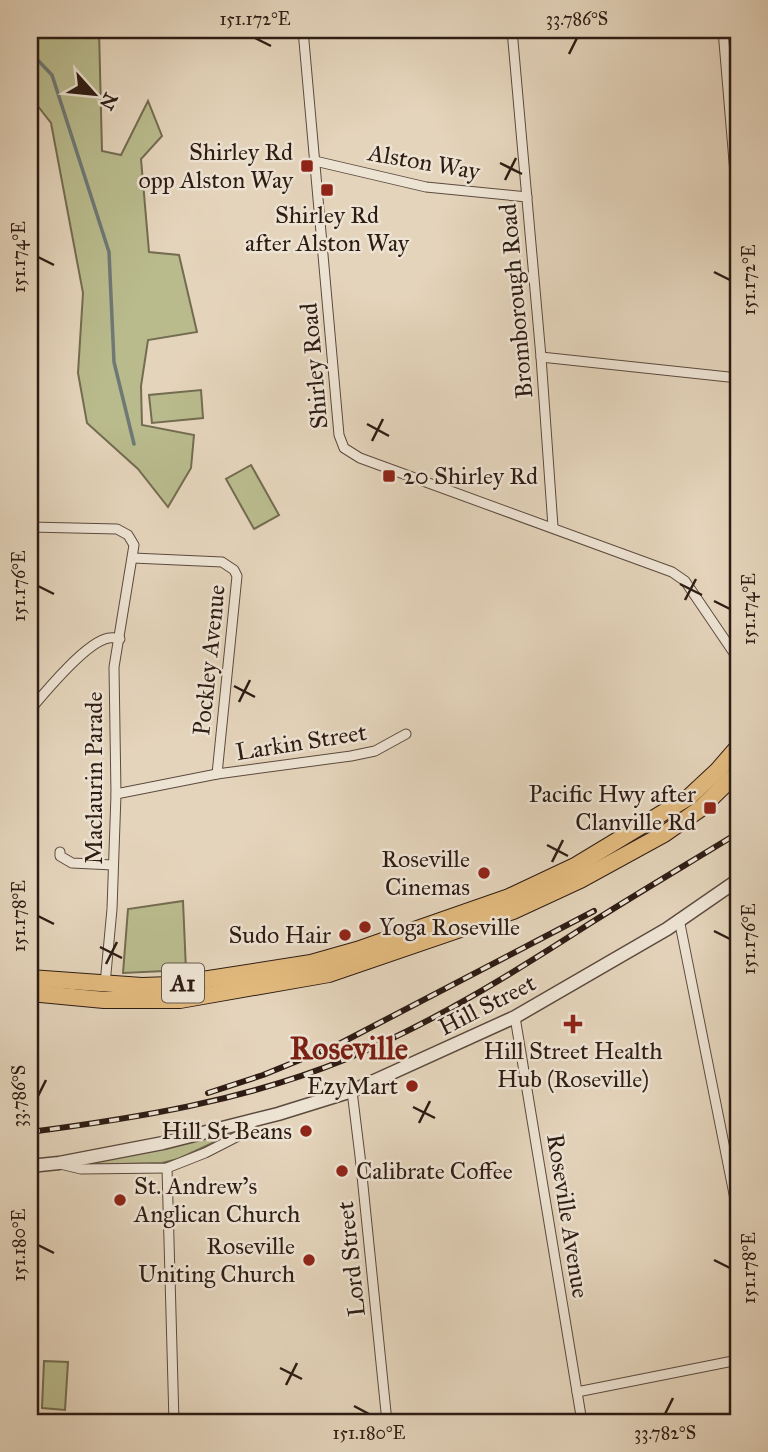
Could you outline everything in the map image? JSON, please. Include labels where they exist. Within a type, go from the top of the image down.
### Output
[{"type":"highway","name":"A1","points":[[30,993],[105,992],[170,985],[311,963],[509,897],[575,866],[667,812],[689,797],[719,770],[738,747]]},
{"type":"highway","name":"A1","points":[[30,978],[105,992],[180,1000],[329,974],[469,927],[549,895],[664,834],[699,809],[738,772]]},
{"type":"street","name":"Shirley Road","points":[[303,30],[339,435],[344,448],[360,458],[553,527],[679,576],[738,659]]},
{"type":"street","name":"Bromborough Road","points":[[512,30],[553,527]]},
{"type":"street","points":[[723,30],[738,209]]},
{"type":"street","name":"Alston Way","points":[[315,161],[426,187],[527,197]]},
{"type":"street","points":[[541,357],[738,378]]},
{"type":"street","points":[[30,527],[117,529],[132,540],[133,558]]},
{"type":"street","name":"Maclaurin Parade","points":[[105,992],[116,794],[114,667],[133,558]]},
{"type":"street","name":"Pockley Avenue","points":[[133,558],[222,562],[234,570],[237,576],[217,774]]},
{"type":"street","points":[[30,710],[62,674],[96,643],[109,638],[120,639]]},
{"type":"street","name":"Larkin Street","points":[[116,794],[217,774],[351,756],[375,751],[406,734]]},
{"type":"street","points":[[60,852],[60,856],[72,863],[113,865]]},
{"type":"street","name":"Hill Street","points":[[30,1166],[163,1143],[302,1108],[352,1091],[515,1017],[667,929],[738,880]]},
{"type":"street","points":[[679,919],[736,1190],[738,1213]]},
{"type":"street","name":"Roseville Avenue","points":[[515,1017],[582,1422]]},
{"type":"street","name":"Lord Street","points":[[352,1091],[387,1422]]},
{"type":"street","points":[[59,1163],[81,1169],[167,1168],[205,1153],[246,1132],[254,1120]]},
{"type":"street","points":[[167,1168],[174,1422]]},
{"type":"street","points":[[577,1392],[738,1360]]},
{"type":"green space","points":[[30,30],[99,30],[102,151],[121,155],[148,101],[162,136],[141,159],[149,252],[179,255],[197,332],[148,340],[141,386],[142,425],[194,435],[191,468],[168,507],[138,469],[87,423],[78,373],[83,293],[51,123],[30,96]]},
{"type":"green space","points":[[201,390],[203,418],[152,423],[149,395]]},
{"type":"green space","points":[[251,465],[279,515],[254,529],[226,479]]},
{"type":"green space","points":[[183,901],[186,970],[123,973],[128,909]]},
{"type":"green space","points":[[245,1128],[178,1159],[162,1163],[81,1165],[178,1145]]},
{"type":"green space","points":[[44,1361],[68,1362],[65,1410],[42,1408]]},
{"type":"waterway","points":[[30,52],[52,75],[109,252],[114,362],[134,444]]},
{"type":"railway","points":[[30,1132],[189,1106],[267,1087],[344,1060],[408,1031],[470,998],[738,833]]},
{"type":"railway","points":[[208,1093],[263,1075],[339,1044],[594,911]]},
{"type":"place","name":"Shirley Rd opp Alston Way","points":[[307,166]]},
{"type":"place","name":"Shirley Rd after Alston Way","points":[[327,190]]},
{"type":"place","name":"20 Shirley Rd","points":[[389,476]]},
{"type":"place","name":"Pacific Hwy after Clanville Rd","points":[[710,808]]},
{"type":"place","name":"Roseville Cinemas","points":[[484,873]]},
{"type":"place","name":"Yoga Roseville","points":[[365,927]]},
{"type":"place","name":"Sudo Hair","points":[[345,935]]},
{"type":"place","name":"Hill Street Health Hub (Roseville)","points":[[573,1024]]},
{"type":"place","name":"EzyMart","points":[[412,1086]]},
{"type":"place","name":"Hill St Beans","points":[[306,1131]]},
{"type":"place","name":"Calibrate Coffee","points":[[342,1171]]},
{"type":"place","name":"St. Andrew's Anglican Church","points":[[120,1200]]},
{"type":"place","name":"Roseville Uniting Church","points":[[309,1260]]},
{"type":"district","name":"Roseville","points":[[349,1048]]}]
